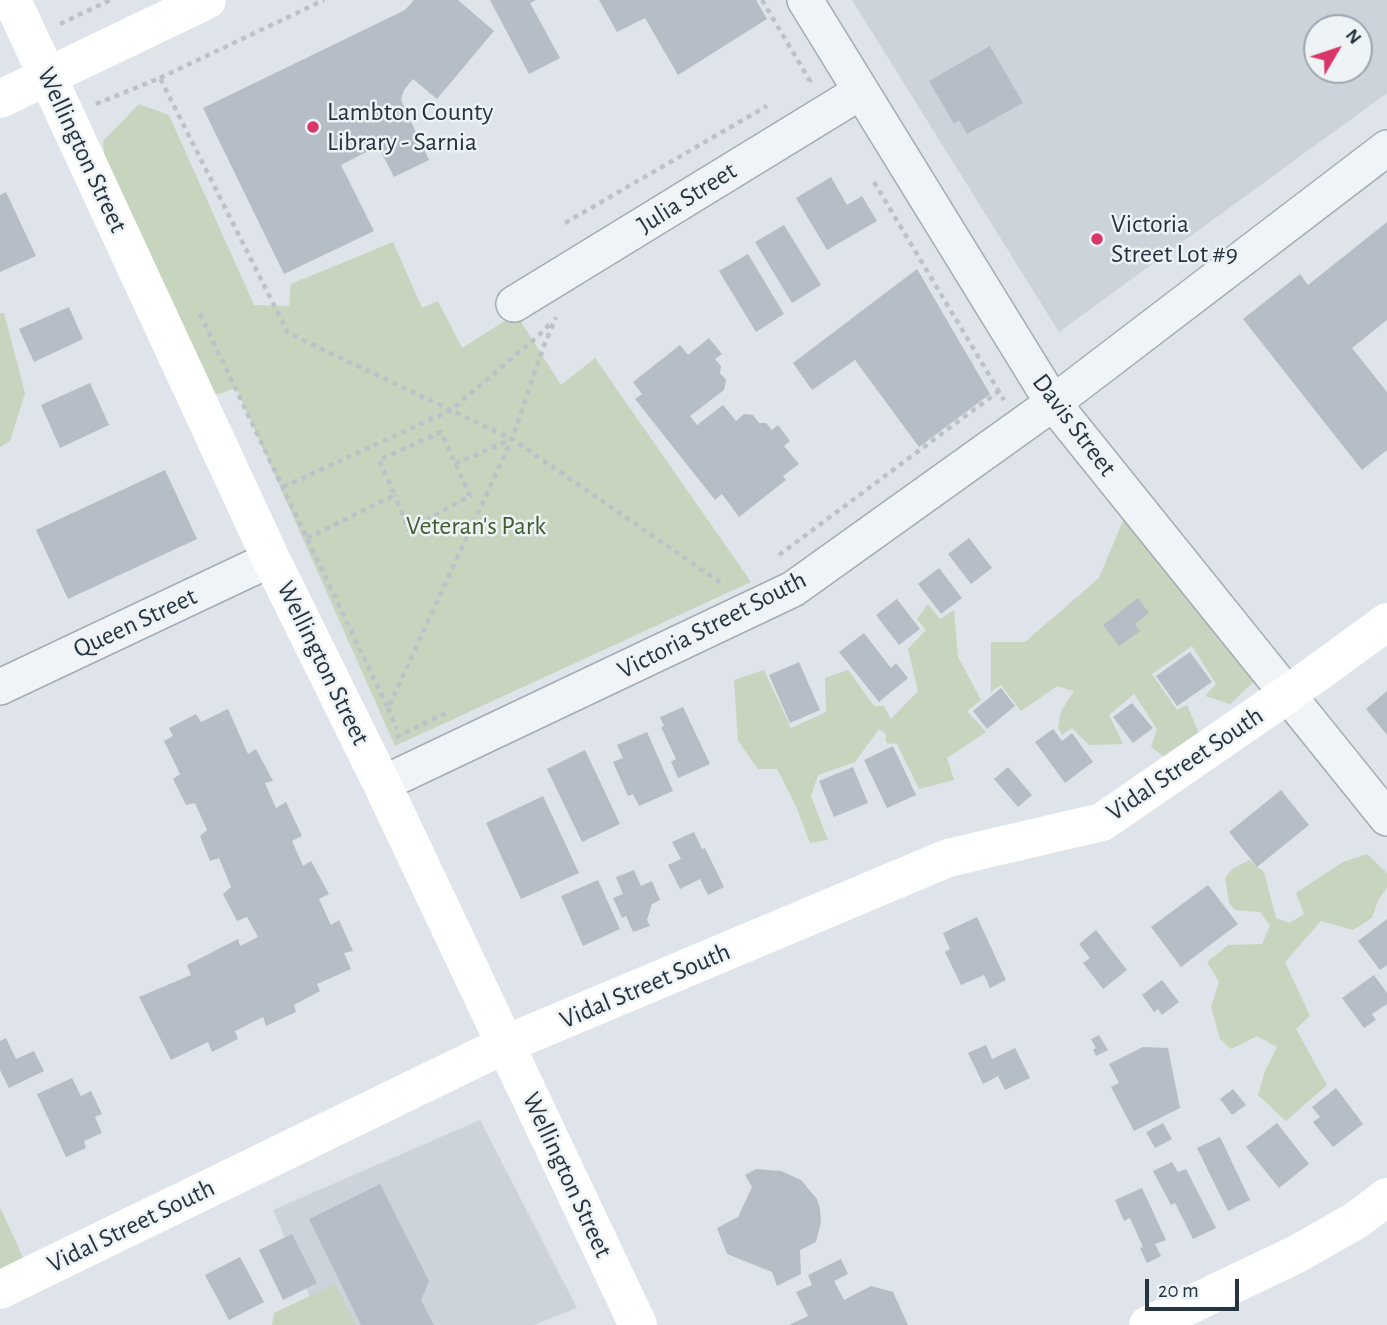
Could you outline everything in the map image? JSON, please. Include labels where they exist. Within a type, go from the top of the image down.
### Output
[{"type":"main road","name":"Wellington Street","points":[[12,0],[48,77],[90,112],[271,559],[375,768],[638,1325]]},
{"type":"main road","points":[[0,99],[207,0]]},
{"type":"main road","name":"Vidal Street South","points":[[0,1290],[506,1044],[948,858],[1102,822],[1387,622]]},
{"type":"main road","points":[[1148,1325],[1297,1254],[1355,1221],[1387,1197]]},
{"type":"street","name":"Davis Street","points":[[805,0],[1052,403],[1387,818]]},
{"type":"street","name":"Julia Street","points":[[514,304],[860,92]]},
{"type":"street","name":"Victoria Street South","points":[[375,768],[793,589],[1052,403],[1387,148]]},
{"type":"street","name":"Queen Street","points":[[0,687],[271,559]]},
{"type":"path","points":[[30,39],[110,0]]},
{"type":"path","points":[[82,60],[90,112],[324,0]]},
{"type":"path","points":[[762,0],[810,81],[799,88]]},
{"type":"path","points":[[160,78],[288,333],[512,439],[721,583]]},
{"type":"path","points":[[565,223],[775,101]]},
{"type":"path","points":[[868,171],[1020,426]]},
{"type":"path","points":[[199,313],[388,708],[512,439],[556,316],[537,337],[452,410],[283,487]]},
{"type":"path","points":[[774,558],[1031,367]]},
{"type":"path","points":[[440,432],[470,496],[408,529],[395,495],[379,460],[440,432]]},
{"type":"path","points":[[456,464],[512,439]]},
{"type":"path","points":[[271,559],[307,538],[395,495]]},
{"type":"path","points":[[709,589],[732,578]]},
{"type":"path","points":[[375,768],[449,712]]},
{"type":"shaded area","name":"Victoria Street Lot #9","points":[[852,0],[1387,0],[1387,93],[1059,332]]},
{"type":"shaded area","points":[[480,1120],[577,1308],[534,1325],[322,1325],[273,1210]]},
{"type":"green space","name":"Veteran's Park","points":[[139,104],[169,115],[254,305],[289,306],[291,284],[393,242],[422,308],[438,301],[462,348],[516,314],[561,385],[595,358],[751,582],[395,746],[236,388],[208,395],[106,172],[103,141]]},
{"type":"green space","points":[[0,313],[4,313],[25,393],[10,441],[0,447]]},
{"type":"green space","points":[[1130,504],[1264,672],[1230,704],[1205,696],[1216,684],[1192,646],[1152,674],[1177,710],[1187,705],[1200,736],[1169,761],[1151,747],[1157,729],[1134,694],[1109,715],[1123,744],[1089,745],[1072,728],[1062,735],[1058,727],[1061,711],[1074,691],[1057,686],[1021,711],[1001,685],[991,692],[991,642],[1025,642],[1099,578]]},
{"type":"green space","points":[[928,604],[940,619],[954,610],[958,657],[981,700],[967,711],[986,732],[947,758],[954,780],[919,789],[897,744],[886,743],[886,734],[879,729],[855,762],[818,775],[811,796],[828,840],[810,843],[796,806],[777,769],[758,769],[738,741],[734,680],[764,670],[791,728],[826,712],[825,678],[848,670],[874,706],[884,706],[891,719],[918,691],[908,649],[926,630],[917,619]]},
{"type":"green space","points":[[1367,854],[1387,873],[1387,887],[1372,918],[1353,930],[1321,921],[1285,962],[1310,1016],[1296,1029],[1327,1085],[1286,1121],[1258,1095],[1265,1071],[1277,1047],[1257,1036],[1231,1049],[1220,1039],[1211,1007],[1219,982],[1207,962],[1228,945],[1262,944],[1270,926],[1260,912],[1235,910],[1229,903],[1225,878],[1232,869],[1249,860],[1264,872],[1276,918],[1289,923],[1304,914],[1296,893],[1343,862]]},
{"type":"green space","points":[[0,1207],[25,1262],[0,1270]]},
{"type":"green space","points":[[335,1284],[356,1325],[272,1325],[274,1313]]},
{"type":"building","name":"Lambton County Library - Sarnia","points":[[414,0],[458,0],[494,31],[437,99],[413,79],[404,90],[401,100],[429,160],[394,177],[378,146],[341,165],[374,231],[284,274],[203,108],[405,10]]},
{"type":"building","points":[[490,0],[536,0],[530,3],[560,58],[529,74]]},
{"type":"building","points":[[599,0],[756,0],[767,19],[678,75],[645,18],[617,32]]},
{"type":"building","points":[[990,46],[1023,103],[967,134],[959,120],[954,124],[929,81]]},
{"type":"building","points":[[831,177],[847,205],[862,196],[877,221],[827,250],[796,198]]},
{"type":"building","points":[[6,192],[36,256],[0,272],[0,195]]},
{"type":"building","points":[[1387,222],[1387,320],[1352,348],[1387,392],[1387,450],[1362,470],[1243,319],[1300,274],[1308,285]]},
{"type":"building","points":[[784,225],[821,285],[792,303],[755,242]]},
{"type":"building","points":[[748,254],[784,314],[756,332],[719,271]]},
{"type":"building","points":[[917,269],[990,394],[919,447],[855,360],[812,390],[793,363]]},
{"type":"building","points":[[69,307],[83,339],[34,362],[19,329]]},
{"type":"building","points":[[709,338],[722,354],[715,359],[726,380],[724,390],[690,416],[697,425],[723,405],[736,421],[744,414],[753,415],[759,423],[766,423],[772,430],[778,425],[790,441],[784,446],[799,464],[783,476],[786,480],[739,517],[722,494],[715,500],[635,399],[642,394],[633,382],[680,345],[688,355]]},
{"type":"building","points":[[90,383],[109,425],[60,448],[41,405]]},
{"type":"building","points":[[165,470],[197,539],[68,599],[36,530]]},
{"type":"building","points":[[969,538],[992,568],[971,584],[948,554]]},
{"type":"building","points":[[939,568],[962,598],[941,614],[918,584]]},
{"type":"building","points":[[1138,598],[1149,613],[1135,624],[1140,631],[1119,646],[1103,625]]},
{"type":"building","points":[[897,599],[920,629],[899,645],[876,615]]},
{"type":"building","points":[[864,633],[891,668],[896,663],[908,678],[879,702],[839,652]]},
{"type":"building","points":[[1190,652],[1212,682],[1177,706],[1156,676]]},
{"type":"building","points":[[799,662],[820,710],[790,723],[769,675]]},
{"type":"building","points":[[1001,688],[1015,706],[987,729],[973,711]]},
{"type":"building","points":[[1387,691],[1387,735],[1366,709]]},
{"type":"building","points":[[1132,703],[1153,728],[1133,743],[1113,717]]},
{"type":"building","points":[[683,707],[710,764],[678,778],[671,762],[676,759],[661,727],[664,726],[660,717]]},
{"type":"building","points":[[228,709],[248,754],[256,749],[273,781],[265,783],[276,808],[286,802],[302,836],[292,841],[303,866],[311,861],[329,894],[319,899],[331,925],[339,920],[353,951],[344,953],[351,969],[317,984],[320,991],[294,1005],[296,1012],[266,1026],[263,1017],[235,1031],[238,1039],[212,1052],[208,1042],[171,1060],[139,997],[191,975],[187,965],[238,939],[240,946],[258,937],[247,917],[237,921],[223,894],[231,887],[219,858],[210,861],[200,836],[207,830],[195,803],[186,805],[173,779],[180,774],[164,741],[173,736],[169,728],[196,714],[201,722]]},
{"type":"building","points":[[1053,729],[1062,741],[1072,733],[1093,762],[1065,783],[1035,742]]},
{"type":"building","points":[[647,732],[673,791],[639,806],[633,794],[628,796],[613,762],[623,758],[617,745]]},
{"type":"building","points":[[893,746],[916,795],[887,808],[864,760]]},
{"type":"building","points":[[585,750],[620,824],[582,842],[547,769]]},
{"type":"building","points":[[853,767],[868,803],[834,817],[819,781]]},
{"type":"building","points":[[1008,767],[1032,795],[1018,807],[994,779]]},
{"type":"building","points":[[1281,790],[1309,825],[1257,867],[1229,832]]},
{"type":"building","points":[[543,796],[579,873],[521,899],[486,823]]},
{"type":"building","points":[[694,832],[724,887],[708,895],[700,879],[680,889],[668,865],[681,859],[672,842]]},
{"type":"building","points":[[634,870],[641,886],[652,881],[660,900],[652,904],[647,920],[650,926],[633,932],[626,916],[622,918],[613,898],[623,894],[616,877]]},
{"type":"building","points":[[598,880],[620,929],[583,946],[561,896]]},
{"type":"building","points":[[1208,885],[1238,924],[1181,967],[1151,927]]},
{"type":"building","points":[[977,917],[1006,980],[990,988],[984,975],[961,985],[945,952],[950,949],[943,933]]},
{"type":"building","points":[[1387,919],[1387,965],[1380,970],[1358,941]]},
{"type":"building","points":[[1096,930],[1127,970],[1103,989],[1083,963],[1090,958],[1079,944]]},
{"type":"building","points":[[1374,975],[1387,993],[1387,1004],[1372,1014],[1376,1020],[1364,1028],[1342,998]]},
{"type":"building","points":[[1162,980],[1179,1002],[1162,1015],[1158,1009],[1154,1012],[1142,995]]},
{"type":"building","points":[[1099,1035],[1108,1050],[1096,1056],[1093,1050],[1096,1048],[1091,1039]]},
{"type":"building","points":[[6,1038],[16,1059],[34,1051],[44,1071],[9,1088],[0,1070],[0,1041]]},
{"type":"building","points":[[986,1045],[992,1059],[1015,1048],[1030,1078],[1005,1090],[998,1076],[983,1084],[968,1053]]},
{"type":"building","points":[[1143,1047],[1168,1048],[1180,1108],[1134,1131],[1111,1087],[1119,1083],[1109,1064]]},
{"type":"building","points":[[72,1078],[81,1096],[91,1091],[102,1114],[95,1117],[102,1133],[84,1141],[86,1148],[66,1157],[37,1094]]},
{"type":"building","points":[[1336,1088],[1363,1124],[1333,1147],[1313,1122],[1320,1117],[1312,1107]]},
{"type":"building","points":[[1233,1089],[1246,1105],[1232,1115],[1220,1099]]},
{"type":"building","points":[[1163,1123],[1172,1139],[1155,1148],[1146,1132]]},
{"type":"building","points":[[1277,1123],[1309,1164],[1279,1188],[1246,1147]]},
{"type":"building","points":[[1220,1137],[1250,1200],[1228,1211],[1197,1148]]},
{"type":"building","points":[[1172,1162],[1178,1172],[1186,1169],[1216,1228],[1193,1239],[1175,1203],[1171,1205],[1153,1171]]},
{"type":"building","points":[[756,1169],[781,1171],[801,1180],[817,1199],[820,1209],[821,1222],[816,1242],[800,1250],[801,1274],[777,1286],[772,1272],[727,1254],[717,1228],[738,1217],[752,1187],[745,1175]]},
{"type":"building","points":[[380,1184],[429,1281],[421,1300],[434,1325],[361,1325],[309,1219]]},
{"type":"building","points":[[1142,1188],[1166,1240],[1155,1244],[1161,1256],[1147,1263],[1130,1218],[1124,1221],[1115,1200]]},
{"type":"building","points":[[292,1234],[317,1283],[283,1300],[259,1250]]},
{"type":"building","points":[[240,1257],[264,1302],[229,1320],[205,1275]]},
{"type":"building","points":[[841,1259],[848,1274],[834,1281],[844,1300],[871,1286],[893,1292],[908,1325],[789,1325],[808,1316],[796,1292],[812,1285],[808,1275]]},
{"type":"place","name":"Lambton County Library - Sarnia","points":[[313,127]]},
{"type":"place","name":"Victoria Street Lot #9","points":[[1097,239]]}]
